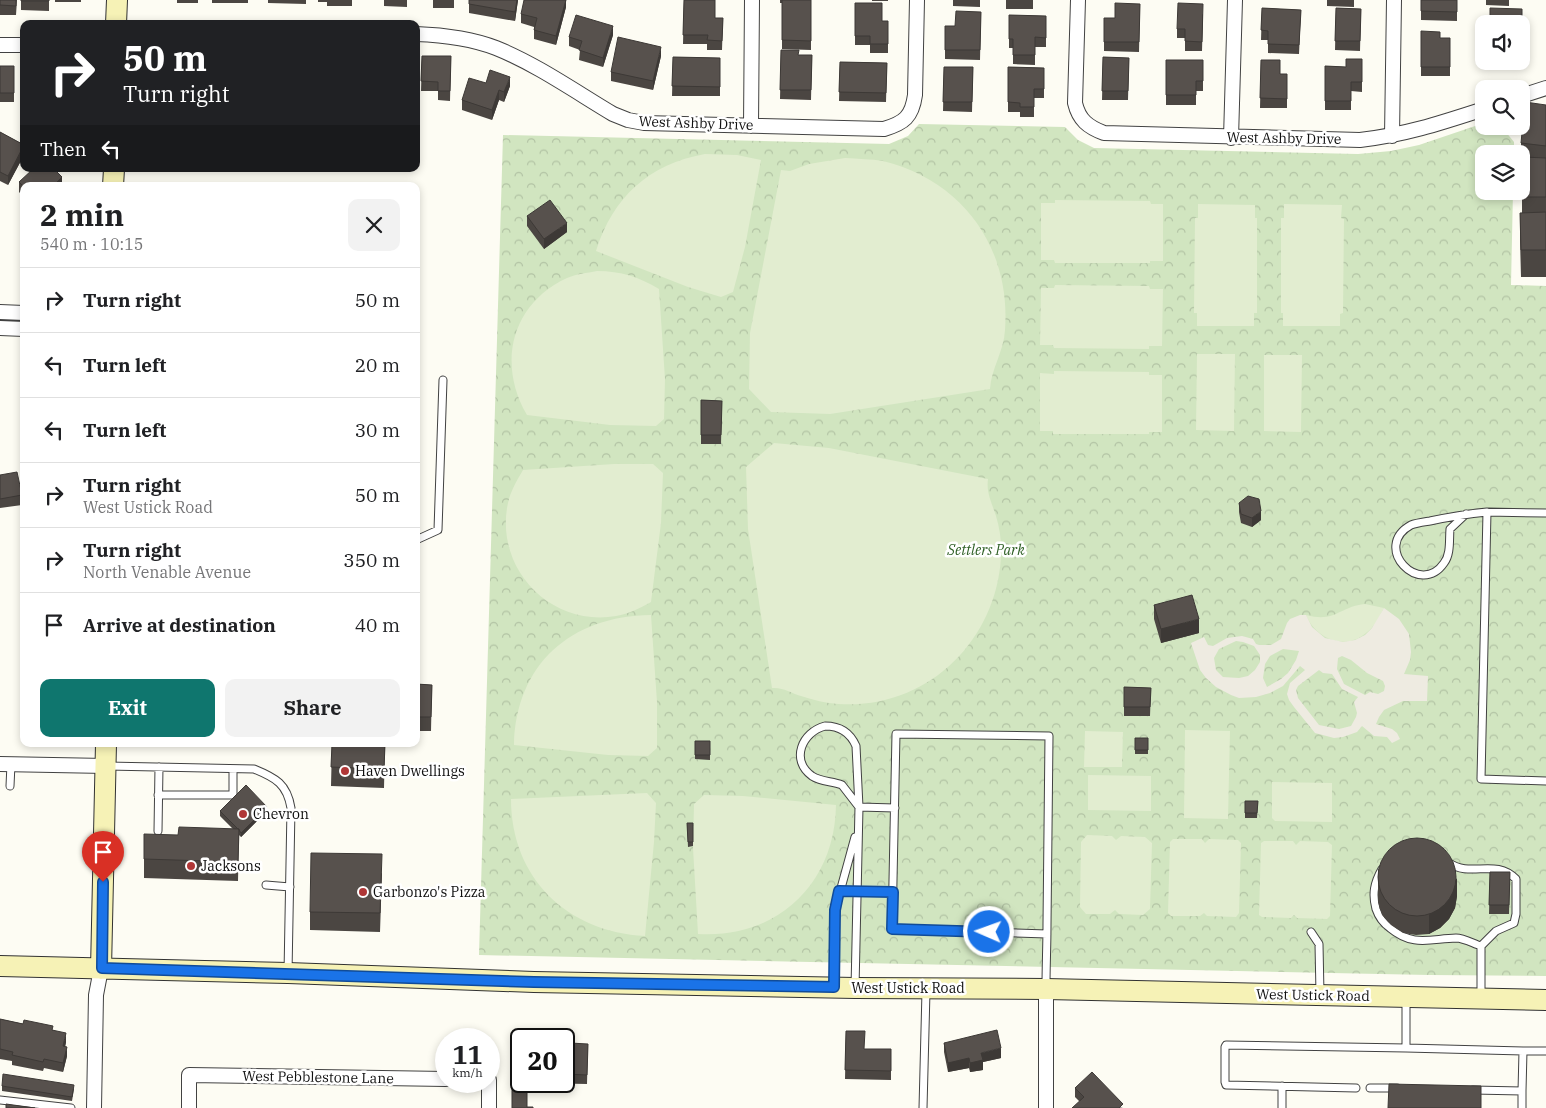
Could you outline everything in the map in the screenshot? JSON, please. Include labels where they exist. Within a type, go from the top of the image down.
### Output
[{"type":"main road","points":[[116,20],[117,0]]},
{"type":"main road","points":[[102,968],[106,747]]},
{"type":"main road","name":"West Ustick Road","points":[[0,966],[288,973],[534,982],[855,988],[1046,989],[1546,1000]]},
{"type":"street","points":[[750,126],[752,0]]},
{"type":"street","name":"West Ashby Drive","points":[[420,34],[450,36],[495,48],[532,66],[613,114],[628,120],[644,123],[884,129],[904,120],[913,109],[915,96],[917,0]]},
{"type":"street","name":"West Ashby Drive","points":[[1078,0],[1075,103],[1077,113],[1083,122],[1093,129],[1104,133],[1231,138],[1360,140],[1424,129],[1475,112]]},
{"type":"street","points":[[1231,138],[1235,0]]},
{"type":"street","points":[[1392,136],[1394,0]]},
{"type":"street","points":[[0,45],[20,44]]},
{"type":"street","points":[[1530,93],[1546,88]]},
{"type":"street","points":[[0,312],[20,313]]},
{"type":"street","points":[[0,328],[20,329]]},
{"type":"street","points":[[6,764],[106,766]]},
{"type":"street","points":[[94,1108],[96,995],[102,968]]},
{"type":"street","points":[[1046,989],[1046,1108]]},
{"type":"street","name":"West Pebblestone Lane","points":[[189,1108],[190,1075],[435,1079]]},
{"type":"street","points":[[489,1093],[489,1108]]},
{"type":"lane","points":[[420,538],[438,530],[443,380]]},
{"type":"lane","points":[[1466,514],[1450,529],[1447,557],[1433,574],[1419,575],[1408,570],[1400,562],[1395,550],[1399,536],[1411,525],[1466,514],[1487,512],[1546,513]]},
{"type":"lane","points":[[1487,512],[1481,779],[1546,781]]},
{"type":"lane","points":[[855,988],[858,827],[858,808],[857,754],[852,739],[841,728],[833,726],[817,728],[805,738],[802,745],[801,753],[805,768],[816,778],[842,784],[858,808]]},
{"type":"lane","points":[[1046,989],[1047,934],[1049,736],[896,734],[892,929],[1047,934]]},
{"type":"lane","points":[[6,764],[10,786]]},
{"type":"lane","points":[[106,766],[254,769],[273,777],[282,784],[290,800],[291,808],[288,973]]},
{"type":"lane","points":[[158,831],[159,768]]},
{"type":"lane","points":[[158,795],[233,795],[233,769]]},
{"type":"lane","points":[[858,808],[895,808]]},
{"type":"lane","points":[[834,987],[835,910],[858,827]]},
{"type":"lane","points":[[1440,856],[1451,865],[1460,869],[1498,868],[1508,871],[1516,879],[1516,914],[1514,923],[1496,931],[1481,946],[1481,998]]},
{"type":"lane","points":[[1387,864],[1375,881],[1374,893],[1378,913],[1388,927],[1406,938],[1417,941],[1458,938],[1481,946]]},
{"type":"lane","points":[[266,885],[290,888]]},
{"type":"lane","points":[[839,891],[893,892]]},
{"type":"lane","points":[[1310,932],[1319,944],[1320,995]]},
{"type":"lane","points":[[924,1108],[926,988]]},
{"type":"lane","points":[[1406,997],[1406,1048]]},
{"type":"lane","points":[[1356,1088],[1226,1085],[1225,1047],[1226,1045],[1546,1051]]},
{"type":"lane","points":[[1522,1108],[1523,1051]]},
{"type":"lane","points":[[1282,1086],[1282,1108]]},
{"type":"lane","points":[[1370,1088],[1408,1088]]},
{"type":"lane","points":[[1465,1090],[1522,1091]]},
{"type":"lane","points":[[0,1100],[71,1108]]},
{"type":"green space","name":"Settlers Park","points":[[919,124],[1065,127],[1078,140],[1094,148],[1358,154],[1391,151],[1419,145],[1475,126],[1475,135],[1508,135],[1514,145],[1475,145],[1475,200],[1513,200],[1511,285],[1546,286],[1546,976],[479,955],[503,135],[889,144],[908,136]]},
{"type":"green space","points":[[705,154],[737,155],[761,160],[745,247],[733,292],[721,297],[688,287],[596,251],[612,214],[636,186],[650,175],[667,166]]},
{"type":"green space","points":[[845,158],[883,161],[912,171],[937,184],[959,202],[977,223],[990,246],[1000,272],[1005,300],[1004,338],[990,389],[830,414],[771,412],[749,389],[750,333],[781,170],[790,171],[809,164]]},
{"type":"green space","points":[[1055,200],[1150,201],[1151,204],[1163,204],[1163,261],[1150,261],[1150,263],[1055,263],[1054,260],[1041,260],[1041,203],[1055,203]]},
{"type":"green space","points":[[1198,204],[1255,205],[1255,218],[1257,218],[1257,313],[1254,313],[1254,326],[1197,326],[1197,313],[1194,313],[1195,218],[1198,218]]},
{"type":"green space","points":[[1284,204],[1342,205],[1341,218],[1344,219],[1343,313],[1340,314],[1340,326],[1283,326],[1283,313],[1281,313],[1281,218],[1284,218]]},
{"type":"green space","points":[[597,271],[614,272],[630,276],[659,289],[665,379],[664,419],[656,426],[610,425],[527,415],[518,396],[513,376],[512,356],[515,337],[522,319],[533,303],[548,289],[567,278]]},
{"type":"green space","points":[[1055,285],[1149,286],[1150,289],[1163,289],[1162,346],[1149,346],[1149,349],[1054,348],[1053,345],[1040,345],[1041,288],[1054,288]]},
{"type":"green space","points":[[1197,354],[1235,354],[1234,431],[1196,430]]},
{"type":"green space","points":[[1264,355],[1302,355],[1301,432],[1264,431]]},
{"type":"green space","points":[[1054,371],[1149,372],[1149,375],[1162,375],[1162,432],[1149,432],[1149,434],[1053,434],[1053,431],[1040,431],[1040,373],[1054,374]]},
{"type":"green space","points":[[774,443],[829,448],[988,479],[989,493],[1000,531],[1001,542],[1001,557],[996,588],[986,617],[970,643],[950,665],[926,683],[899,696],[870,703],[829,703],[783,689],[772,688],[748,529],[746,467]]},
{"type":"green space","points":[[614,464],[653,464],[663,473],[661,523],[651,602],[639,609],[616,616],[593,617],[571,613],[551,604],[534,590],[520,573],[511,553],[506,531],[509,498],[523,470]]},
{"type":"green space","points":[[1365,604],[1384,608],[1369,631],[1349,641],[1340,642],[1324,636],[1306,615],[1316,617],[1331,616],[1349,608]]},
{"type":"green space","points":[[651,615],[657,702],[657,748],[648,756],[608,755],[514,745],[517,716],[525,691],[537,669],[553,650],[573,635],[596,624],[622,618]]},
{"type":"green space","points":[[1185,730],[1230,731],[1228,819],[1184,818]]},
{"type":"green space","points":[[1085,731],[1123,732],[1122,767],[1084,767]]},
{"type":"green space","points":[[1088,775],[1151,776],[1151,811],[1088,810]]},
{"type":"green space","points":[[1272,782],[1332,783],[1332,822],[1275,821],[1272,818]]},
{"type":"green space","points":[[647,793],[656,803],[645,936],[617,932],[591,924],[568,912],[549,896],[533,876],[521,853],[514,827],[511,799]]},
{"type":"green space","points":[[704,795],[743,796],[836,805],[833,833],[825,859],[813,882],[796,901],[776,916],[753,927],[727,933],[698,934],[693,848],[694,804]]},
{"type":"green space","points":[[1087,835],[1112,836],[1116,840],[1121,836],[1145,837],[1152,843],[1150,909],[1143,915],[1119,914],[1115,910],[1110,914],[1086,914],[1080,907],[1081,842]]},
{"type":"green space","points":[[1173,839],[1202,839],[1205,843],[1209,839],[1238,840],[1241,843],[1239,913],[1236,917],[1207,916],[1204,913],[1200,916],[1171,916],[1168,913],[1170,842]]},
{"type":"green space","points":[[1264,841],[1293,841],[1296,845],[1300,841],[1328,842],[1332,845],[1330,916],[1327,919],[1297,918],[1294,915],[1291,918],[1262,917],[1259,915],[1261,843]]},
{"type":"shaded area","points":[[1384,608],[1399,619],[1409,634],[1411,652],[1404,674],[1428,676],[1427,701],[1403,701],[1384,710],[1379,717],[1376,724],[1392,729],[1400,739],[1392,743],[1387,737],[1374,736],[1362,726],[1357,732],[1343,737],[1334,738],[1315,733],[1294,707],[1287,694],[1290,683],[1305,670],[1300,666],[1283,686],[1270,693],[1256,697],[1239,698],[1231,695],[1216,687],[1206,678],[1200,670],[1191,643],[1204,637],[1208,645],[1213,646],[1227,638],[1242,636],[1253,639],[1259,645],[1271,645],[1281,639],[1290,619],[1300,615],[1306,615],[1312,627],[1325,638],[1343,642],[1355,640],[1365,635],[1372,628]],"holes":[[[1236,641],[1243,642],[1254,646],[1260,655],[1260,662],[1248,676],[1239,678],[1223,677],[1216,670],[1214,658],[1219,649]],[[1283,649],[1299,651],[1288,673],[1267,687],[1263,678],[1265,664],[1270,656]],[[1342,656],[1351,660],[1367,673],[1383,681],[1384,691],[1378,694],[1370,692],[1365,695],[1344,684],[1337,669],[1338,658]],[[1319,670],[1323,673],[1332,674],[1342,689],[1358,697],[1354,702],[1357,713],[1351,726],[1339,729],[1319,725],[1298,698],[1296,690],[1298,686]]]},
{"type":"building","points":[[0,0],[16,0],[16,6],[0,5]]},
{"type":"building","points":[[49,0],[49,1],[21,1]]},
{"type":"building","points":[[469,0],[517,0],[515,12],[469,4]]},
{"type":"building","points":[[524,0],[566,0],[556,36],[534,30],[537,18],[521,14]]},
{"type":"building","points":[[684,0],[715,0],[715,18],[723,18],[722,41],[707,40],[708,35],[683,35]]},
{"type":"building","points":[[782,0],[811,0],[811,41],[782,40]]},
{"type":"building","points":[[1421,0],[1457,0],[1457,12],[1421,11]]},
{"type":"building","points":[[855,3],[882,3],[882,21],[888,21],[888,44],[870,44],[870,36],[855,36]]},
{"type":"building","points":[[1115,3],[1140,4],[1139,42],[1104,42],[1104,18],[1115,18]]},
{"type":"building","points":[[1178,3],[1203,4],[1202,42],[1185,41],[1185,29],[1177,29]]},
{"type":"building","points":[[1262,8],[1301,10],[1299,45],[1268,44],[1268,31],[1261,30]]},
{"type":"building","points":[[1336,8],[1361,9],[1360,41],[1335,41]]},
{"type":"building","points":[[1490,8],[1522,9],[1522,15],[1490,15]]},
{"type":"building","points":[[956,11],[981,12],[980,50],[945,50],[945,26],[955,26]]},
{"type":"building","points":[[576,15],[613,26],[603,58],[579,50],[582,41],[569,37]]},
{"type":"building","points":[[1009,15],[1046,16],[1046,38],[1035,37],[1035,55],[1013,55],[1013,39],[1009,39]]},
{"type":"building","points":[[1421,31],[1440,32],[1440,38],[1450,38],[1450,67],[1421,67]]},
{"type":"building","points":[[618,37],[661,47],[653,81],[611,72]]},
{"type":"building","points":[[781,50],[799,50],[798,55],[812,55],[811,90],[780,90]]},
{"type":"building","points":[[422,56],[451,56],[450,91],[438,91],[438,82],[421,81]]},
{"type":"building","points":[[673,57],[720,58],[720,87],[672,86]]},
{"type":"building","points":[[1103,57],[1129,58],[1128,91],[1102,91]]},
{"type":"building","points":[[1346,59],[1362,59],[1362,82],[1351,82],[1351,101],[1325,101],[1325,66],[1346,67]]},
{"type":"building","points":[[1166,60],[1203,60],[1203,81],[1196,81],[1196,95],[1166,95]]},
{"type":"building","points":[[1261,60],[1280,60],[1280,74],[1287,74],[1287,99],[1260,98]]},
{"type":"building","points":[[840,62],[887,63],[886,93],[839,92]]},
{"type":"building","points":[[0,66],[14,66],[14,93],[0,93]]},
{"type":"building","points":[[944,67],[973,67],[972,102],[943,102]]},
{"type":"building","points":[[1008,67],[1044,68],[1044,89],[1034,89],[1034,107],[1020,107],[1020,103],[1008,102]]},
{"type":"building","points":[[490,70],[510,77],[504,92],[499,90],[492,110],[462,100],[469,78],[486,83]]},
{"type":"building","points":[[1530,103],[1546,105],[1546,146],[1521,143],[1522,135],[1530,135]]},
{"type":"building","points":[[0,132],[20,143],[20,153],[8,176],[0,172]]},
{"type":"building","points":[[1530,157],[1546,158],[1546,197],[1530,197]]},
{"type":"building","points":[[30,172],[57,172],[62,177],[57,182],[19,182]]},
{"type":"building","points":[[550,200],[567,223],[544,239],[527,216]]},
{"type":"building","points":[[1546,212],[1546,250],[1521,250],[1520,213]]},
{"type":"building","points":[[701,400],[722,401],[721,435],[701,435]]},
{"type":"building","points":[[17,472],[20,495],[0,499],[0,475]]},
{"type":"building","points":[[1248,496],[1259,499],[1261,511],[1252,518],[1241,514],[1239,503]]},
{"type":"building","points":[[1192,595],[1199,619],[1161,629],[1154,605]]},
{"type":"building","points":[[420,684],[432,685],[431,717],[420,717]]},
{"type":"building","points":[[1124,687],[1151,688],[1150,707],[1124,707]]},
{"type":"building","points":[[1135,738],[1148,738],[1148,750],[1135,750]]},
{"type":"building","points":[[695,741],[710,741],[710,755],[695,755]]},
{"type":"building","points":[[332,747],[385,747],[384,769],[331,767]]},
{"type":"building","name":"Chevron","points":[[246,785],[267,807],[241,833],[220,811]]},
{"type":"building","points":[[1245,801],[1258,801],[1257,813],[1245,813]]},
{"type":"building","points":[[687,823],[693,823],[693,842],[688,842]]},
{"type":"building","points":[[179,827],[239,829],[238,862],[144,859],[144,834],[178,835]]},
{"type":"building","points":[[1409,838],[1425,838],[1439,844],[1450,855],[1456,869],[1456,885],[1450,899],[1439,910],[1425,916],[1409,916],[1395,910],[1384,899],[1378,885],[1378,869],[1384,855],[1395,844]]},
{"type":"building","points":[[311,853],[382,854],[380,913],[310,912]]},
{"type":"building","points":[[1490,872],[1510,872],[1509,905],[1489,905]]},
{"type":"building","points":[[0,1019],[23,1024],[24,1020],[53,1026],[52,1030],[66,1033],[63,1046],[67,1047],[63,1063],[44,1059],[43,1062],[12,1055],[13,1052],[0,1049]]},
{"type":"building","points":[[997,1030],[1001,1048],[981,1053],[983,1060],[970,1063],[969,1058],[948,1063],[944,1043]]},
{"type":"building","points":[[846,1031],[865,1031],[864,1049],[891,1049],[891,1071],[845,1070]]},
{"type":"building","points":[[575,1043],[588,1044],[587,1075],[575,1074]]},
{"type":"building","points":[[1092,1072],[1123,1104],[1119,1108],[1072,1108],[1084,1097],[1075,1088]]},
{"type":"building","points":[[3,1074],[74,1085],[72,1097],[2,1086]]},
{"type":"building","points":[[1389,1084],[1481,1086],[1481,1108],[1388,1108]]},
{"type":"building","points":[[512,1093],[527,1093],[527,1107],[533,1108],[512,1108]]},
{"type":"building","points":[[6,1104],[35,1108],[6,1108]]},
{"type":"place","name":"Haven Dwellings","points":[[345,771]]},
{"type":"place","name":"Chevron","points":[[243,814]]},
{"type":"place","name":"Jacksons","points":[[191,866]]},
{"type":"place","name":"Garbonzo's Pizza","points":[[363,892]]},
{"type":"route","points":[[103,882],[102,968],[534,982],[834,987],[835,910],[839,891],[893,892],[892,929],[989,932]]}]
